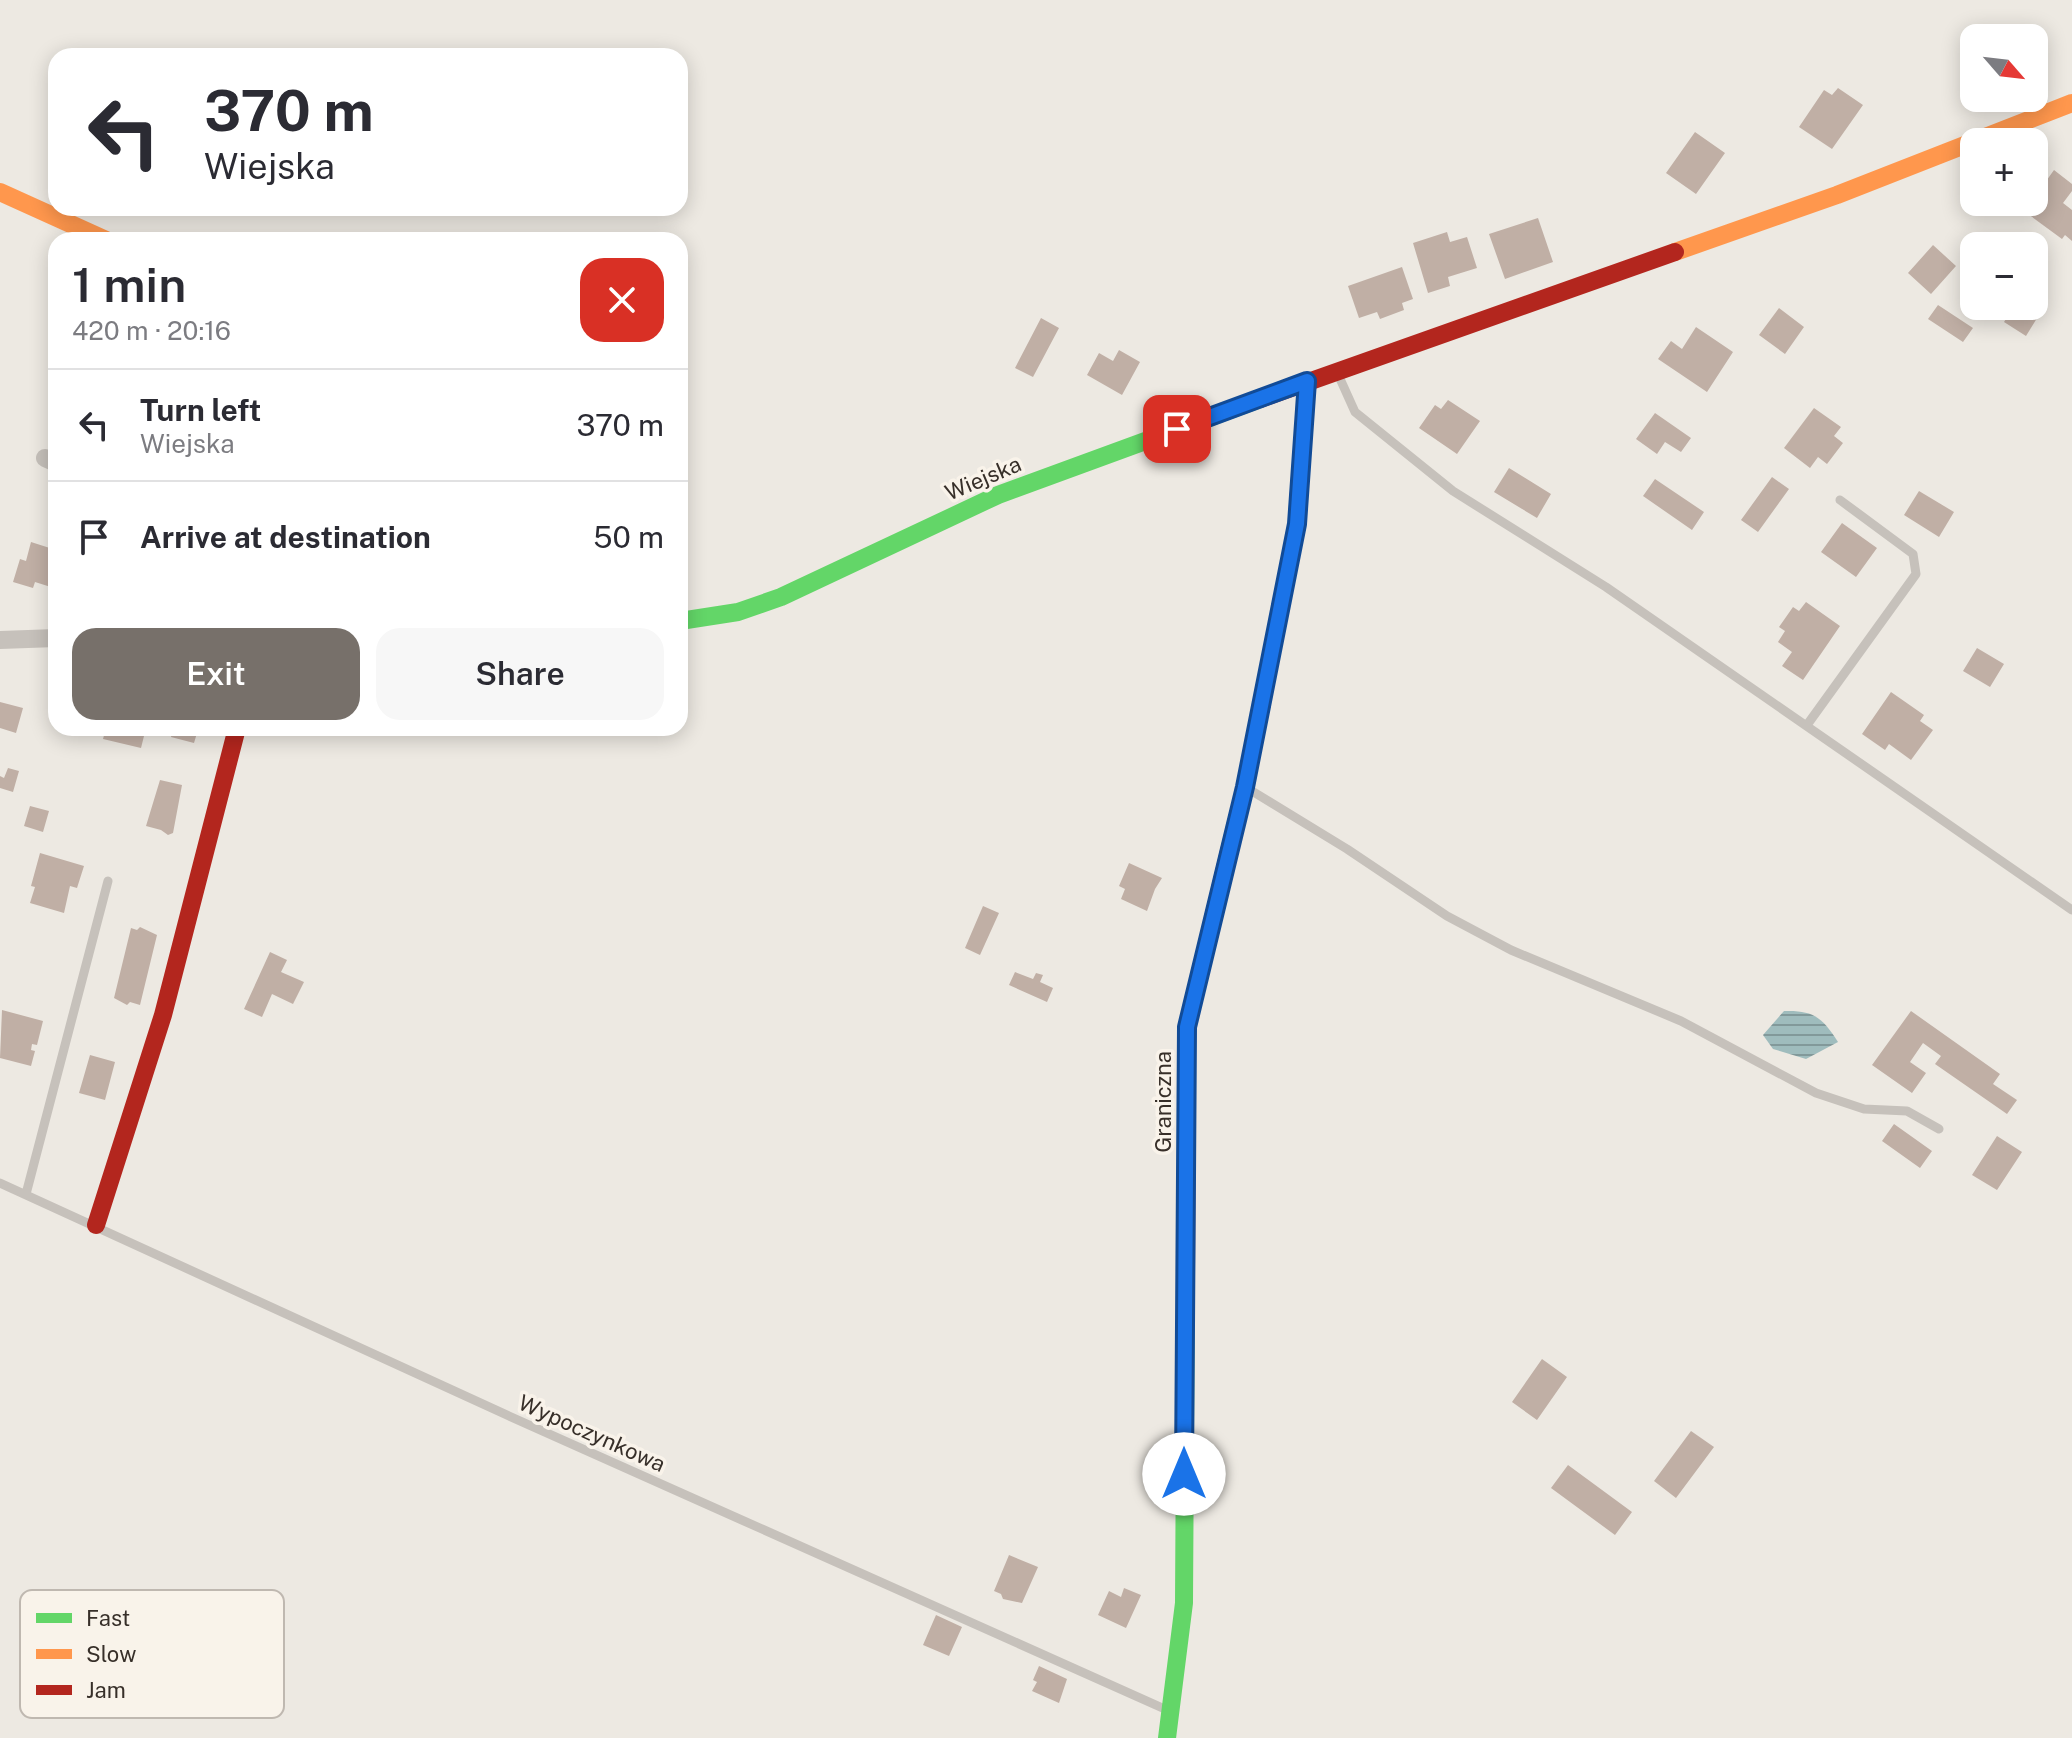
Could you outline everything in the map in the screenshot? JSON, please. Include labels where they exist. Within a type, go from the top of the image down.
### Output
[{"type":"street","name":"Wiejska","points":[[688,620],[714,618],[763,604],[998,495],[1337,370],[1837,195],[2072,103]]},
{"type":"street","points":[[0,192],[48,214]]},
{"type":"street","points":[[53,216],[88,232]]},
{"type":"street","name":"Graniczna","points":[[1167,1738],[1184,1603],[1187,1027],[1245,787],[1297,524],[1307,381]]},
{"type":"street","points":[[0,640],[48,638]]},
{"type":"street","points":[[96,1225],[163,1015],[235,736]]},
{"type":"lane","points":[[1337,370],[1355,412],[1453,491],[1606,587],[2072,910]]},
{"type":"lane","points":[[1807,725],[1916,574],[1913,554],[1840,500]]},
{"type":"lane","points":[[1245,787],[1347,849],[1447,916],[1500,944],[1681,1021],[1816,1093],[1864,1109],[1907,1111],[1939,1129]]},
{"type":"lane","points":[[26,1194],[108,881]]},
{"type":"lane","name":"Wypoczynkowa","points":[[0,1183],[509,1416],[1170,1711]]},
{"type":"water","points":[[1784,1011],[1816,1017],[1838,1042],[1806,1059],[1773,1049],[1763,1035]]},
{"type":"building","points":[[1838,88],[1863,105],[1832,149],[1799,127],[1824,90],[1832,95]]},
{"type":"building","points":[[1695,132],[1725,153],[1696,194],[1666,173]]},
{"type":"building","points":[[2054,170],[2072,184],[2072,191],[2063,203],[2072,210],[2072,241],[2065,235],[2062,239],[2031,216],[2048,216],[2048,178]]},
{"type":"building","points":[[1538,218],[1553,262],[1505,279],[1489,234]]},
{"type":"building","points":[[1447,232],[1450,242],[1467,237],[1477,268],[1448,277],[1450,286],[1428,293],[1413,243]]},
{"type":"building","points":[[1933,245],[1956,266],[1931,294],[1908,273]]},
{"type":"building","points":[[1402,267],[1413,299],[1402,303],[1404,310],[1380,319],[1377,312],[1359,318],[1348,286]]},
{"type":"building","points":[[1938,305],[1973,328],[1963,342],[1928,319]]},
{"type":"building","points":[[1779,308],[1804,327],[1785,354],[1759,335]]},
{"type":"building","points":[[1041,318],[1059,328],[1033,377],[1015,368]]},
{"type":"building","points":[[2005,320],[2036,320],[2026,336]]},
{"type":"building","points":[[1696,327],[1733,352],[1707,392],[1658,359],[1671,341],[1682,349]]},
{"type":"building","points":[[1119,350],[1140,362],[1122,395],[1087,375],[1099,353],[1113,361]]},
{"type":"building","points":[[1448,400],[1480,421],[1457,454],[1419,428],[1435,405],[1441,409]]},
{"type":"building","points":[[1814,408],[1841,427],[1834,436],[1843,443],[1827,464],[1818,457],[1810,468],[1784,448]]},
{"type":"building","points":[[1655,413],[1691,438],[1681,452],[1665,442],[1657,454],[1636,439]]},
{"type":"building","points":[[1509,468],[1551,494],[1537,518],[1494,492]]},
{"type":"building","points":[[1772,477],[1789,489],[1758,532],[1741,520]]},
{"type":"building","points":[[1655,479],[1704,512],[1692,530],[1643,496]]},
{"type":"building","points":[[1919,491],[1954,512],[1939,537],[1904,515]]},
{"type":"building","points":[[1842,523],[1877,548],[1856,577],[1821,552]]},
{"type":"building","points":[[31,542],[48,547],[48,586],[35,582],[33,588],[13,582],[20,559],[26,561]]},
{"type":"building","points":[[1806,602],[1840,626],[1803,680],[1782,666],[1792,652],[1778,642],[1785,631],[1779,627],[1793,607],[1799,611]]},
{"type":"building","points":[[1977,648],[2004,664],[1990,687],[1963,671]]},
{"type":"building","points":[[1891,692],[1924,715],[1920,721],[1933,730],[1911,760],[1889,744],[1885,750],[1862,734]]},
{"type":"building","points":[[0,702],[23,708],[16,733],[0,728]]},
{"type":"building","points":[[104,736],[144,736],[141,748],[103,739]]},
{"type":"building","points":[[171,736],[196,736],[194,743]]},
{"type":"building","points":[[8,768],[19,771],[13,792],[0,788],[0,776],[4,778]]},
{"type":"building","points":[[160,780],[182,785],[173,833],[168,835],[146,826]]},
{"type":"building","points":[[30,806],[49,811],[43,832],[24,826]]},
{"type":"building","points":[[40,853],[84,866],[77,888],[70,886],[64,913],[30,903]]},
{"type":"building","points":[[1129,863],[1162,878],[1147,911],[1121,899],[1125,889],[1119,886]]},
{"type":"building","points":[[983,906],[999,913],[980,955],[965,948]]},
{"type":"building","points":[[140,927],[157,935],[140,1005],[130,1002],[127,1005],[114,998],[131,928],[137,930]]},
{"type":"building","points":[[270,952],[287,960],[281,972],[304,982],[293,1004],[272,994],[262,1017],[244,1009]]},
{"type":"building","points":[[1015,972],[1033,979],[1036,973],[1043,975],[1040,982],[1053,988],[1047,1002],[1009,985]]},
{"type":"building","points":[[2,1010],[43,1021],[37,1045],[32,1044],[31,1050],[35,1051],[31,1066],[0,1058]]},
{"type":"building","points":[[1911,1011],[2000,1074],[1993,1084],[2017,1100],[2007,1114],[1935,1064],[1941,1056],[1923,1043],[1910,1062],[1926,1073],[1912,1093],[1872,1065]]},
{"type":"building","points":[[90,1055],[115,1062],[105,1100],[79,1093]]},
{"type":"building","points":[[1894,1124],[1932,1151],[1920,1168],[1882,1141]]},
{"type":"building","points":[[1997,1136],[2022,1152],[1997,1190],[1972,1175]]},
{"type":"building","points":[[1542,1359],[1567,1377],[1537,1420],[1512,1402]]},
{"type":"building","points":[[1691,1431],[1714,1447],[1676,1498],[1654,1481]]},
{"type":"building","points":[[1568,1465],[1632,1512],[1615,1535],[1551,1488]]},
{"type":"building","points":[[1009,1555],[1038,1567],[1022,1603],[1003,1599],[1001,1594],[994,1591]]},
{"type":"building","points":[[1124,1588],[1141,1595],[1126,1628],[1098,1615],[1109,1591],[1121,1597]]},
{"type":"building","points":[[936,1615],[962,1627],[949,1656],[923,1645]]},
{"type":"building","points":[[1039,1666],[1067,1679],[1059,1703],[1032,1691]]},
{"type":"traffic: fast","points":[[688,620],[738,612],[781,597],[998,495],[1260,399]]},
{"type":"traffic: fast","points":[[1230,847],[1245,787],[1297,524],[1298,505]]},
{"type":"traffic: fast","points":[[1167,1738],[1184,1603],[1186,1268]]},
{"type":"traffic: slow","points":[[1675,252],[1837,195],[2072,103]]},
{"type":"traffic: slow","points":[[0,192],[48,214]]},
{"type":"traffic: slow","points":[[53,216],[88,232]]},
{"type":"traffic: jam","points":[[1260,399],[1675,252]]},
{"type":"traffic: jam","points":[[1298,505],[1307,381]]},
{"type":"traffic: jam","points":[[96,1225],[163,1015],[235,736]]},
{"type":"traffic: jam","points":[[1186,1268],[1187,1027],[1230,847]]},
{"type":"route","points":[[1177,429],[1307,381],[1297,524],[1245,787],[1187,1027],[1184,1474]]}]
